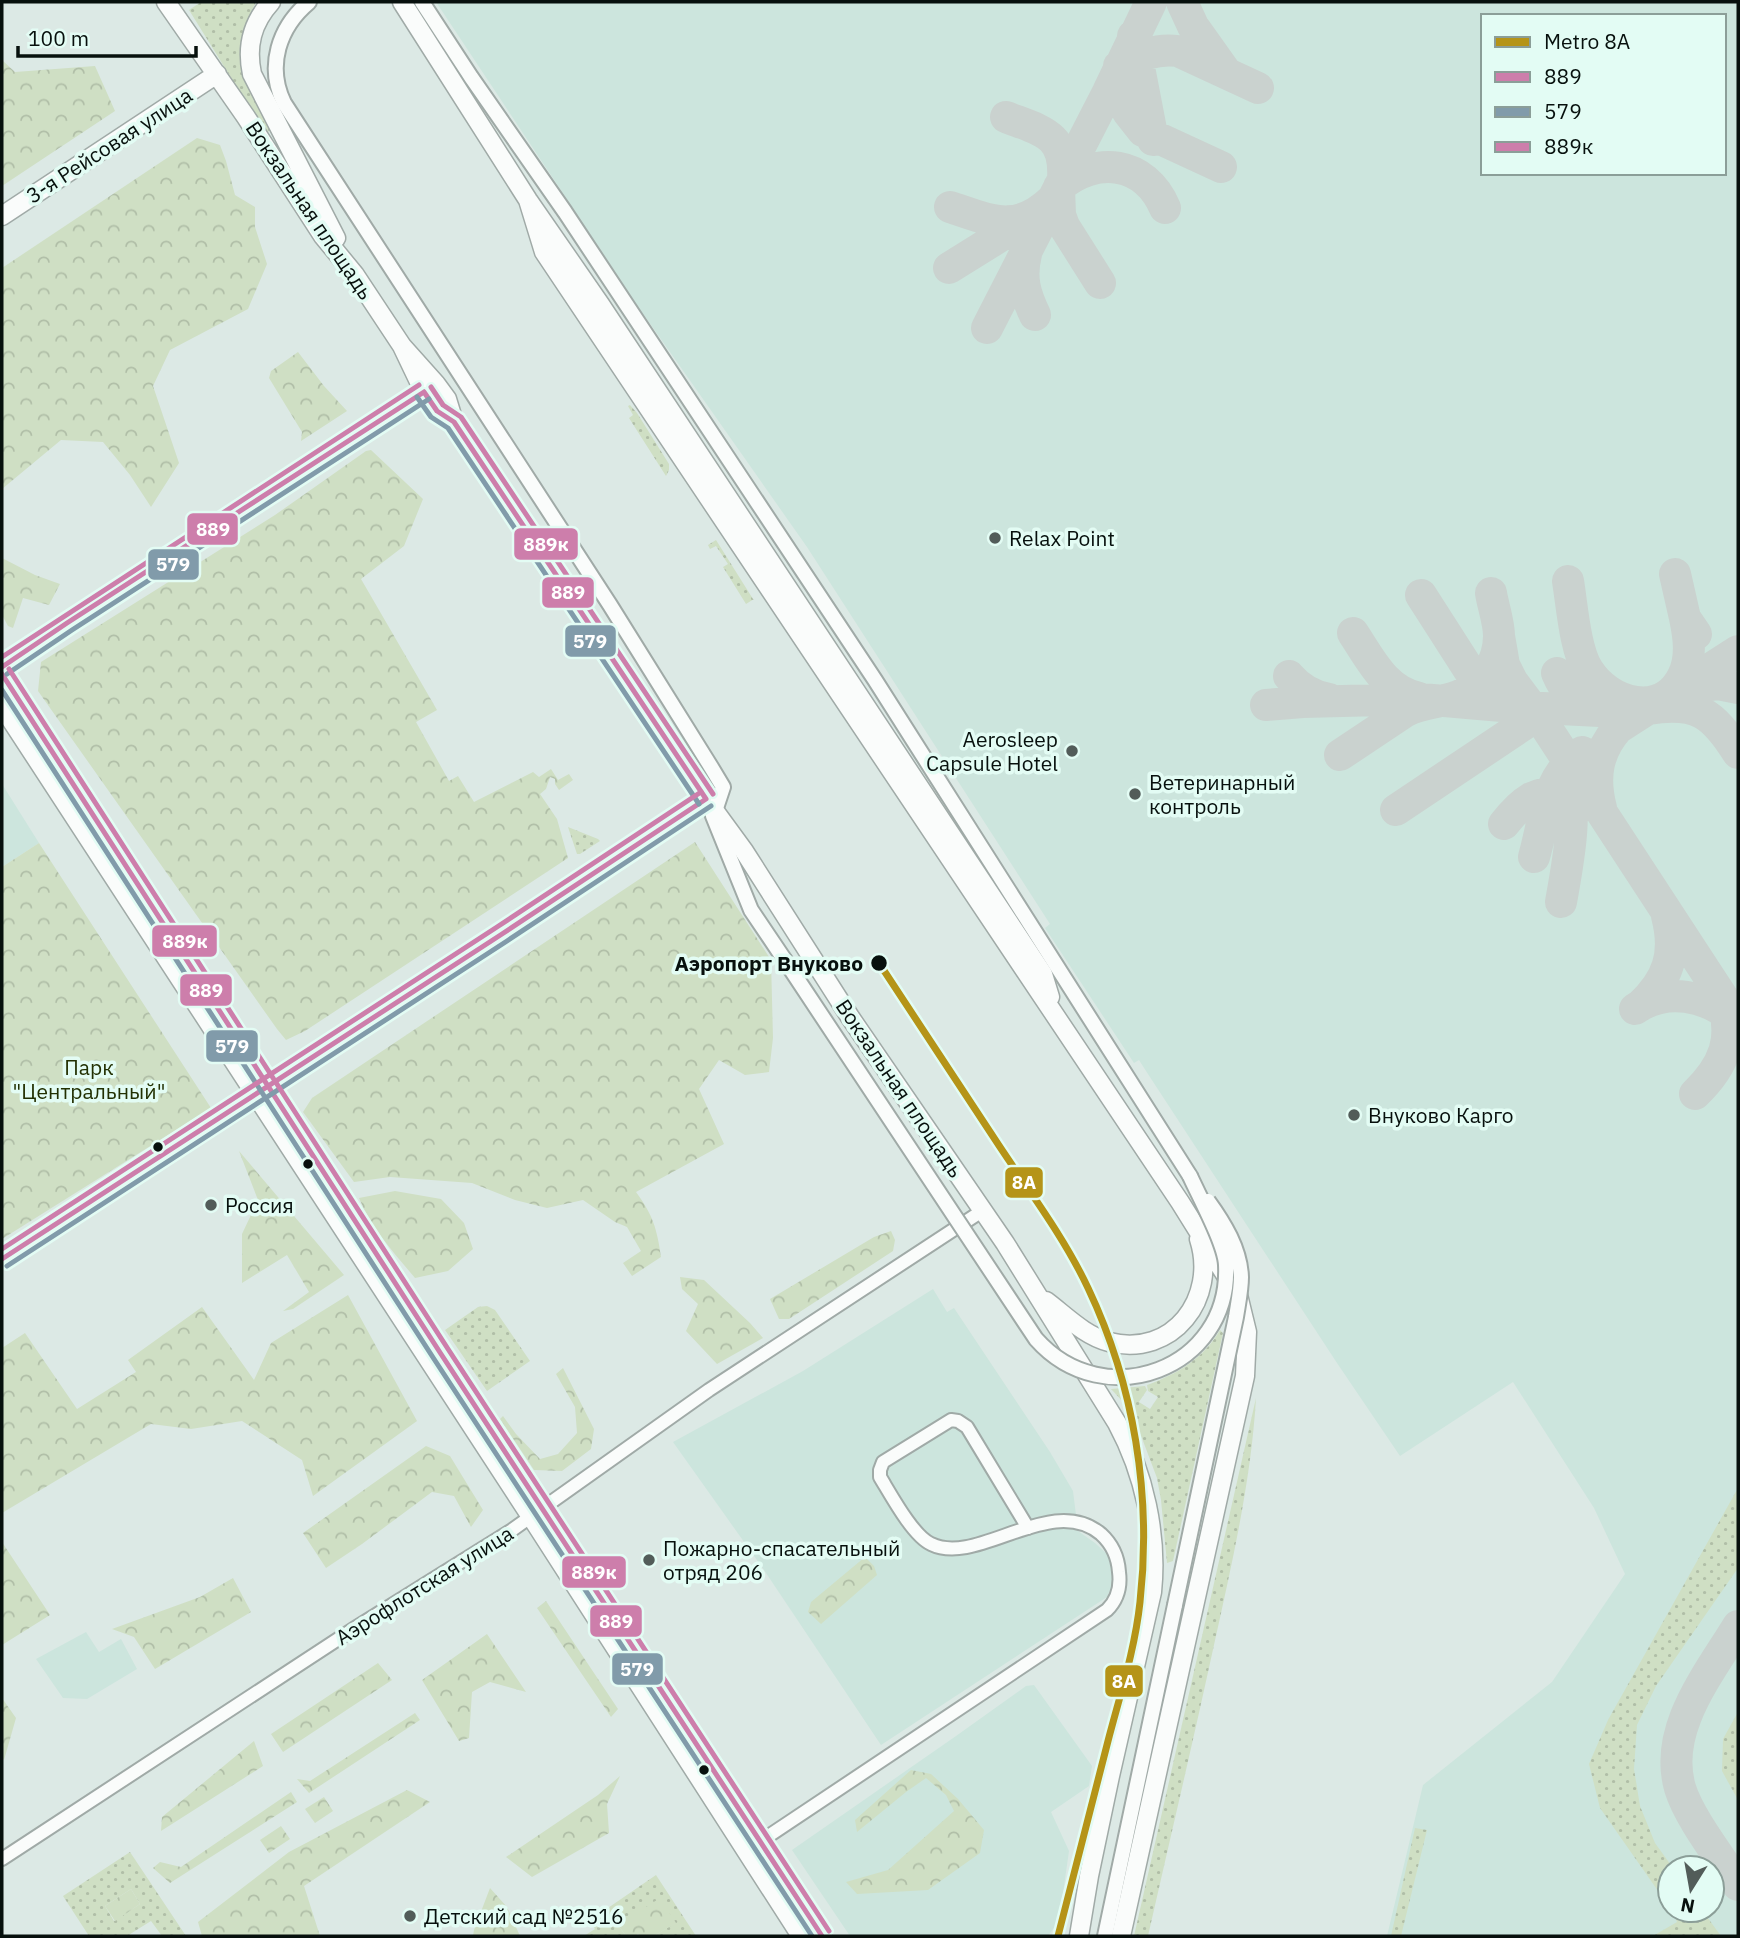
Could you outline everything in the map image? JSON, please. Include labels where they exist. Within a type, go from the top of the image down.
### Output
[{"type":"main road","name":"Вокзальная площадь","points":[[166,2],[217,74],[323,236],[355,275],[402,346],[424,392],[437,411],[454,422]]},
{"type":"main road","points":[[271,2],[256,21],[252,32],[249,52],[252,74],[355,275]]},
{"type":"main road","points":[[404,2],[528,200],[600,304],[1043,974],[1056,1017]]},
{"type":"main road","name":"3-я Рейсовая улица","points":[[2,216],[217,74]]},
{"type":"main road","points":[[528,200],[544,252],[1182,1205],[1238,1294],[1247,1332],[1240,1403],[1121,1936]]},
{"type":"main road","name":"Вокзальная площадь","points":[[402,346],[447,399],[454,422],[744,851],[850,1017],[1036,1292],[1128,1444],[1145,1494],[1154,1559],[1152,1592],[1102,1814],[1079,1936]]},
{"type":"main road","points":[[2,667],[67,622],[424,392]]},
{"type":"main road","points":[[670,440],[695,447]]},
{"type":"main road","points":[[2,674],[261,1090]]},
{"type":"main road","points":[[830,680],[855,690]]},
{"type":"main road","points":[[2,706],[261,1090],[537,1513],[753,1846],[802,1936]]},
{"type":"main road","points":[[261,1090],[675,821],[711,805]]},
{"type":"main road","points":[[1036,1292],[1086,1332],[1102,1340],[1134,1345],[1163,1337],[1178,1326],[1194,1308],[1202,1283],[1201,1243],[1182,1205]]},
{"type":"main road","points":[[753,1846],[822,1936]]},
{"type":"street","points":[[309,2],[289,23],[278,48],[276,76],[284,103],[610,605],[723,787],[711,805],[751,910],[1037,1339],[1065,1363],[1091,1375],[1142,1376],[1182,1358],[1210,1327],[1221,1304],[1226,1263],[1222,1247],[1190,1176]]},
{"type":"street","points":[[404,2],[452,48]]},
{"type":"street","points":[[422,2],[565,212],[875,680],[1190,1176],[1219,1217],[1238,1257],[1241,1287],[1233,1330],[1105,1936]]},
{"type":"street","points":[[2,1259],[261,1090]]},
{"type":"street","name":"Аэрофлотская улица","points":[[2,1859],[344,1635],[537,1513],[709,1390],[982,1211]]},
{"type":"street","points":[[753,1846],[1095,1618],[1114,1603],[1120,1587],[1119,1566],[1112,1549],[1093,1528],[1076,1523],[1054,1522],[962,1548],[944,1548],[931,1544],[917,1534],[880,1477],[883,1462],[951,1420],[958,1421],[967,1427],[1028,1528]]},
{"type":"shaded area","points":[[436,2],[1738,2],[1738,1936],[1387,1936],[1423,1785],[1552,1682],[1625,1574],[1594,1508],[1513,1382],[1400,1456],[1139,1060],[1134,1063],[1045,928],[1050,924],[807,547],[639,308]]},
{"type":"shaded area","points":[[2,784],[39,843],[2,867]]},
{"type":"shaded area","points":[[933,1289],[947,1312],[954,1308],[1050,1452],[1073,1491],[1078,1531],[1107,1554],[1113,1583],[1107,1597],[881,1745],[764,1570],[673,1442],[803,1371]]},
{"type":"shaded area","points":[[86,1632],[99,1652],[121,1639],[137,1669],[87,1699],[63,1698],[36,1659]]},
{"type":"shaded area","points":[[1034,1685],[1092,1766],[1089,1786],[1051,1812],[1069,1851],[1059,1921],[1048,1936],[850,1936],[792,1850],[1026,1686]]},
{"type":"green space","points":[[201,2],[256,2],[247,22],[240,54],[246,81],[270,130],[266,134],[189,10]]},
{"type":"green space","points":[[2,60],[15,72],[95,66],[115,111],[2,186]]},
{"type":"green space","points":[[197,138],[220,145],[235,195],[255,207],[255,227],[267,264],[248,309],[170,350],[153,386],[179,463],[151,507],[130,475],[103,442],[61,440],[2,489],[2,268]]},
{"type":"green space","points":[[298,352],[347,411],[301,441],[302,432],[269,378],[271,371]]},
{"type":"green space","points":[[630,405],[669,464],[666,476],[629,418],[633,415],[628,406]]},
{"type":"green space","points":[[371,450],[423,499],[404,546],[361,579],[437,710],[416,722],[449,781],[458,776],[474,802],[533,772],[539,777],[551,769],[558,780],[569,774],[573,780],[559,790],[555,779],[550,777],[546,789],[540,794],[557,819],[568,858],[305,1031],[286,1040],[38,691],[41,662],[275,515]]},
{"type":"green space","points":[[716,540],[754,599],[746,604],[723,567],[728,564],[716,546],[710,549],[708,545]]},
{"type":"green space","points":[[2,558],[60,584],[49,605],[23,598],[13,628],[8,626],[2,615]]},
{"type":"green space","points":[[568,827],[598,839],[600,841],[577,854]]},
{"type":"green space","points":[[695,842],[771,960],[773,1038],[769,1072],[745,1075],[719,1060],[699,1089],[724,1144],[636,1192],[653,1223],[661,1257],[632,1276],[623,1263],[641,1251],[627,1227],[583,1200],[547,1208],[515,1200],[472,1183],[390,1177],[354,1182],[303,1112],[312,1098]]},
{"type":"green space","name":"Парк \"Центральный\"","points":[[39,843],[211,1108],[2,1239],[2,867]]},
{"type":"green space","points":[[239,1151],[344,1275],[293,1309],[283,1311],[309,1292],[287,1255],[242,1283],[242,1234],[258,1200]]},
{"type":"green space","points":[[395,1191],[441,1199],[464,1223],[473,1249],[448,1271],[415,1278],[377,1230],[359,1198]]},
{"type":"green space","points":[[891,1231],[895,1240],[893,1251],[789,1319],[779,1319],[770,1299],[874,1237]]},
{"type":"green space","points":[[680,1277],[704,1280],[763,1338],[717,1364],[686,1331],[698,1304],[682,1289]]},
{"type":"green space","points":[[348,1295],[417,1421],[313,1496],[302,1460],[242,1421],[191,1429],[151,1424],[2,1513],[2,1348],[25,1333],[77,1409],[136,1372],[128,1360],[202,1307],[254,1380],[271,1343]]},
{"type":"green space","points":[[487,1306],[495,1310],[530,1361],[487,1391],[445,1330],[478,1307]]},
{"type":"green space","points":[[1220,1330],[1223,1333],[1173,1561],[1167,1563],[1157,1478],[1126,1405],[1111,1389],[1145,1386],[1147,1390],[1139,1402],[1150,1409],[1158,1397],[1148,1391],[1147,1385],[1188,1364],[1206,1349]]},
{"type":"green space","points":[[563,1368],[594,1429],[591,1449],[562,1471],[534,1470],[500,1419],[503,1416],[540,1459],[558,1454],[577,1433],[575,1407],[556,1374]]},
{"type":"green space","points":[[1256,1398],[1250,1461],[1240,1522],[1190,1754],[1148,1936],[1134,1936]]},
{"type":"green space","points":[[426,1446],[450,1456],[483,1510],[471,1527],[454,1496],[432,1492],[326,1568],[303,1533]]},
{"type":"green space","points":[[1738,1488],[1738,1568],[1656,1686],[1637,1725],[1634,1769],[1640,1806],[1655,1843],[1663,1854],[1656,1854],[1656,1888],[1600,1808],[1589,1764],[1608,1720]]},
{"type":"green space","points":[[2,1542],[50,1615],[2,1645]]},
{"type":"green space","points":[[865,1557],[874,1566],[877,1575],[821,1624],[808,1612],[811,1602]]},
{"type":"green space","points":[[233,1578],[251,1612],[155,1669],[134,1637],[112,1629],[200,1597]]},
{"type":"green space","points":[[546,1601],[618,1709],[611,1717],[537,1608]]},
{"type":"green space","points":[[487,1634],[526,1692],[490,1682],[472,1692],[469,1738],[459,1741],[422,1680]]},
{"type":"green space","points":[[378,1663],[392,1680],[283,1752],[271,1734]]},
{"type":"green space","points":[[2,1698],[16,1718],[4,1760],[2,1757]]},
{"type":"green space","points":[[1738,1712],[1738,1800],[1722,1771],[1723,1739]]},
{"type":"green space","points":[[415,1713],[420,1720],[309,1793],[297,1779],[310,1781]]},
{"type":"green space","points":[[254,1741],[263,1766],[161,1831],[162,1817]]},
{"type":"green space","points":[[911,1770],[931,1774],[958,1799],[984,1830],[980,1853],[928,1890],[857,1894],[846,1882],[888,1870],[954,1811],[946,1795],[926,1778],[857,1832],[855,1820]]},
{"type":"green space","points":[[620,1776],[607,1804],[609,1833],[532,1877],[506,1857],[598,1795]]},
{"type":"green space","points":[[407,1790],[430,1802],[304,1886],[320,1936],[202,1936],[198,1922],[289,1852]]},
{"type":"green space","points":[[291,1792],[297,1802],[170,1883],[153,1868],[160,1862],[181,1867]]},
{"type":"green space","points":[[324,1797],[333,1811],[315,1823],[305,1809]]},
{"type":"green space","points":[[281,1826],[290,1839],[269,1853],[260,1840]]},
{"type":"green space","points":[[1415,1828],[1427,1830],[1401,1936],[1391,1936]]},
{"type":"green space","points":[[130,1852],[186,1936],[162,1936],[151,1921],[127,1936],[89,1936],[63,1896]],"holes":[[[131,1889],[140,1904],[114,1921],[105,1906]]]},
{"type":"green space","points":[[656,1875],[696,1936],[654,1936],[675,1923],[618,1925],[626,1936],[584,1936],[595,1929],[589,1921]]},
{"type":"green space","points":[[490,1888],[507,1907],[520,1936],[473,1936]]},
{"type":"green space","points":[[131,1889],[140,1904],[115,1921],[105,1906]]},
{"type":"green space","points":[[660,1898],[676,1923],[654,1936],[626,1936],[618,1925]]},
{"type":"green space","points":[[1674,1924],[1712,1924],[1721,1936],[1653,1936]]},
{"type":"taxiway","points":[[987,328],[1151,2]]},
{"type":"taxiway","points":[[1182,2],[1193,26],[1225,71]]},
{"type":"taxiway","points":[[1133,36],[1153,140]]},
{"type":"taxiway","points":[[1221,167],[1143,131],[1119,96],[1119,66],[1154,52],[1178,51],[1258,88]]},
{"type":"taxiway","points":[[1006,117],[1041,131],[1056,143],[1063,164],[1063,179]]},
{"type":"taxiway","points":[[1100,283],[1064,226],[1060,215],[1059,187],[1088,170],[1118,168],[1145,180],[1165,208]]},
{"type":"taxiway","points":[[950,207],[990,220],[1014,221],[1026,218],[1051,201]]},
{"type":"taxiway","points":[[949,268],[1026,220]]},
{"type":"taxiway","points":[[1026,254],[1024,286],[1035,315]]},
{"type":"taxiway","points":[[1675,574],[1685,618],[1696,634]]},
{"type":"taxiway","points":[[1568,581],[1577,639],[1588,670],[1597,682],[1622,698],[1649,702],[1662,698],[1674,689],[1688,662],[1685,618]]},
{"type":"taxiway","points":[[1340,755],[1406,711],[1458,696],[1482,680],[1493,664],[1498,646],[1498,625],[1491,593]]},
{"type":"taxiway","points":[[1421,595],[1478,684],[1494,698]]},
{"type":"taxiway","points":[[1353,633],[1373,664],[1388,681],[1397,689],[1419,698]]},
{"type":"taxiway","points":[[1499,636],[1504,665],[1512,681],[1542,721],[1738,1021]]},
{"type":"taxiway","points":[[1601,808],[1597,786],[1599,765],[1605,746],[1618,728],[1738,651]]},
{"type":"taxiway","points":[[1557,673],[1570,695],[1591,710]]},
{"type":"taxiway","points":[[1289,676],[1307,691],[1329,699]]},
{"type":"taxiway","points":[[1685,688],[1718,684],[1738,688]]},
{"type":"taxiway","points":[[1266,705],[1421,699],[1640,713]]},
{"type":"taxiway","points":[[1648,709],[1679,707],[1702,713],[1720,728],[1738,753]]},
{"type":"taxiway","points":[[1396,810],[1529,721],[1555,709]]},
{"type":"taxiway","points":[[1534,857],[1554,785],[1570,762],[1582,752]]},
{"type":"taxiway","points":[[1561,902],[1572,818],[1566,767]]},
{"type":"taxiway","points":[[1504,824],[1530,799],[1545,793],[1565,792]]},
{"type":"taxiway","points":[[1640,1006],[1650,996],[1668,966],[1671,942],[1667,916]]},
{"type":"taxiway","points":[[1635,1009],[1660,998],[1686,997],[1712,1005],[1735,1020]]},
{"type":"taxiway","points":[[1695,1094],[1720,1062],[1727,1039],[1721,998]]},
{"type":"taxiway","points":[[1738,1626],[1702,1683],[1683,1723],[1676,1766],[1680,1788],[1690,1812],[1738,1885]]},
{"type":"metro line","name":"8А","points":[[879,963],[1046,1214],[1079,1269],[1104,1325],[1117,1363],[1136,1441],[1143,1521],[1138,1620],[1058,1936]]},
{"type":"transit line","name":"889к","points":[[2,657],[419,385]]},
{"type":"transit line","name":"889к","points":[[431,387],[443,405],[461,417],[713,794]]},
{"type":"transit line","name":"889","points":[[424,392],[437,411],[454,422],[706,799]]},
{"type":"transit line","name":"889","points":[[2,667],[424,392]]},
{"type":"transit line","name":"579","points":[[417,397],[431,417],[448,428],[699,804]]},
{"type":"transit line","name":"579","points":[[7,674],[429,399]]},
{"type":"transit line","name":"889к","points":[[9,669],[448,1349],[829,1931]]},
{"type":"transit line","name":"889","points":[[2,674],[441,1354],[822,1936]]},
{"type":"transit line","name":"579","points":[[2,690],[434,1359],[812,1936]]},
{"type":"transit line","name":"889к","points":[[2,1249],[701,792]]},
{"type":"transit line","name":"889","points":[[2,1259],[706,799]]},
{"type":"transit line","name":"579","points":[[7,1266],[711,806]]},
{"type":"place","name":"Relax Point","points":[[995,538]]},
{"type":"place","name":"Aerosleep Capsule Hotel","points":[[1072,751]]},
{"type":"place","name":"Ветеринарный контроль","points":[[1135,794]]},
{"type":"place","name":"Аэропорт Внуково","points":[[879,963]]},
{"type":"place","name":"Внуково Карго","points":[[1354,1115]]},
{"type":"place","name":"Россия","points":[[211,1205]]},
{"type":"place","name":"Пожарно-спасательный отряд 206","points":[[649,1560]]},
{"type":"place","name":"Детский сад №2516","points":[[410,1916]]}]
